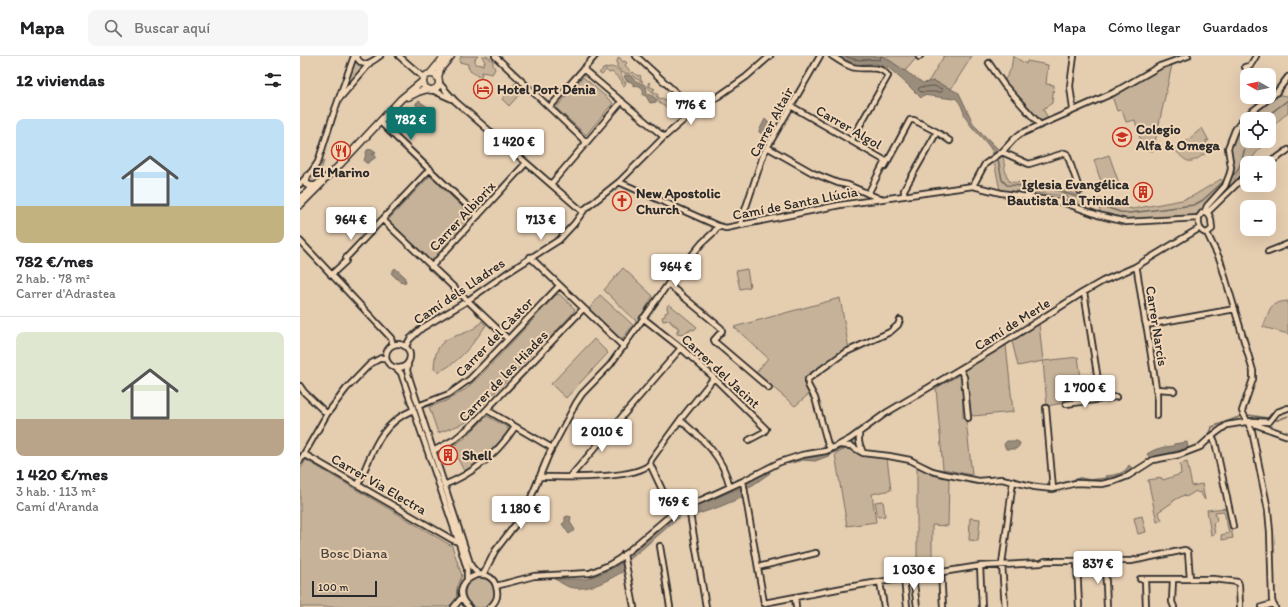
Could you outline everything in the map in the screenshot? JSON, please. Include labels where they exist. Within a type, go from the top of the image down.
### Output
[{"type":"street","points":[[300,184],[318,162],[338,101],[355,56],[360,62],[367,64],[370,63]]},
{"type":"street","points":[[398,56],[426,77]]},
{"type":"street","points":[[300,205],[404,96],[426,77],[445,56]]},
{"type":"street","points":[[398,103],[415,93],[430,90],[436,87],[440,69],[451,56]]},
{"type":"street","points":[[495,56],[586,142]]},
{"type":"street","points":[[550,107],[595,56]]},
{"type":"street","points":[[636,56],[696,111]]},
{"type":"street","name":"Camí dels Lladres","points":[[406,346],[410,339],[422,328],[467,301],[559,240],[574,224],[585,209],[619,182],[664,137],[696,111],[746,77],[770,56]]},
{"type":"street","name":"Carrer Altair","points":[[740,225],[761,160],[767,147],[820,56]]},
{"type":"street","points":[[832,56],[847,66],[856,68],[875,68],[888,76],[851,141]]},
{"type":"street","points":[[1074,56],[1070,86],[1074,109]]},
{"type":"street","points":[[973,186],[986,164],[1002,152],[1016,137],[1074,109],[1113,93],[1160,66],[1188,56]]},
{"type":"street","points":[[1245,67],[1250,66],[1256,56]]},
{"type":"street","points":[[338,101],[370,63],[378,57]]},
{"type":"street","points":[[988,63],[1004,85],[1040,125]]},
{"type":"street","points":[[583,69],[664,137]]},
{"type":"street","points":[[426,77],[434,75],[455,101],[583,212]]},
{"type":"street","points":[[426,77],[424,86],[455,101]]},
{"type":"street","points":[[1205,213],[1207,206],[1222,190],[1231,170],[1228,148],[1235,130],[1246,116],[1276,93],[1288,77]]},
{"type":"street","points":[[551,184],[622,101]]},
{"type":"street","name":"Carrer Algol","points":[[791,106],[884,161],[869,195]]},
{"type":"street","points":[[869,195],[910,120],[914,120],[950,140]]},
{"type":"street","points":[[380,122],[478,216]]},
{"type":"street","points":[[904,195],[904,190],[937,132]]},
{"type":"street","points":[[767,147],[813,173],[838,183],[848,185],[879,199]]},
{"type":"street","points":[[1276,158],[1288,150]]},
{"type":"street","points":[[1002,152],[1029,164],[1066,153],[1080,190]]},
{"type":"street","name":"Carrer Albiorix","points":[[431,267],[526,162]]},
{"type":"street","points":[[332,275],[430,170]]},
{"type":"street","points":[[307,176],[306,184],[314,186]]},
{"type":"street","points":[[300,197],[326,178]]},
{"type":"street","points":[[1240,180],[1205,213],[1201,214],[1199,218],[1200,228],[1203,232],[1208,233],[1219,256],[1253,371],[1253,379],[1242,411],[1252,430],[1269,517],[1274,606],[1262,607]]},
{"type":"street","points":[[619,182],[718,226]]},
{"type":"street","name":"Camí de Santa Llúcia","points":[[483,575],[495,551],[525,512],[552,448],[570,412],[582,394],[608,368],[668,284],[718,226],[726,228],[840,205],[973,186],[1001,193],[1062,202],[1098,215],[1126,222],[1199,218]]},
{"type":"street","points":[[1205,213],[1210,217],[1212,225],[1208,233]]},
{"type":"street","points":[[383,220],[508,339]]},
{"type":"street","name":"Camí de Merle","points":[[496,586],[534,576],[590,573],[608,565],[624,554],[673,513],[688,511],[730,487],[785,460],[831,449],[839,445],[859,433],[886,413],[1084,292],[1135,267],[1200,228]]},
{"type":"street","points":[[300,241],[391,338],[393,345]]},
{"type":"street","points":[[1268,252],[1288,244]]},
{"type":"street","points":[[530,258],[624,347]]},
{"type":"street","name":"Carrer Narcís","points":[[1135,267],[1137,270],[1156,389],[1157,416]]},
{"type":"street","points":[[668,284],[721,328],[722,331],[714,340],[715,342],[769,388]]},
{"type":"street","name":"Carrer del Càstor","points":[[418,406],[449,394],[470,379],[559,286]]},
{"type":"street","points":[[1084,292],[1101,399]]},
{"type":"street","name":"Carrer de les Hiades","points":[[433,451],[455,440],[486,410],[583,309]]},
{"type":"street","points":[[1146,325],[1235,309]]},
{"type":"street","name":"Carrer del Jacint","points":[[643,318],[681,348],[766,429],[764,432],[749,440]]},
{"type":"street","points":[[831,449],[828,445],[815,398],[808,385],[808,379],[844,353],[890,332],[898,325],[900,320]]},
{"type":"street","points":[[467,580],[467,569],[454,528],[401,373],[389,364],[386,358],[387,351],[393,345],[399,344],[406,346],[408,349],[411,357],[407,371],[471,566],[478,574],[491,578],[496,586],[498,594],[492,606]]},
{"type":"street","points":[[570,477],[681,348]]},
{"type":"street","points":[[300,461],[326,414],[354,380],[370,364],[381,358],[386,358]]},
{"type":"street","points":[[396,368],[404,367],[408,364]]},
{"type":"street","points":[[960,369],[964,377],[968,418]]},
{"type":"street","points":[[539,477],[601,476],[640,470],[650,464],[653,456],[714,378]]},
{"type":"street","points":[[300,386],[302,393],[326,414]]},
{"type":"street","points":[[1156,389],[1174,391]]},
{"type":"street","points":[[1066,404],[1116,397]]},
{"type":"street","points":[[1046,408],[1053,489]]},
{"type":"street","points":[[839,445],[851,446],[863,453],[905,459],[936,472],[975,480],[984,481],[1000,479],[1053,489],[1076,483],[1102,484],[1114,481],[1128,476],[1153,460],[1179,455],[1198,448],[1227,425],[1248,422],[1269,422],[1277,412],[1288,408]]},
{"type":"street","points":[[358,484],[382,434],[396,419],[413,410]]},
{"type":"street","points":[[486,410],[552,448]]},
{"type":"street","points":[[680,420],[716,453],[726,474],[730,487]]},
{"type":"street","points":[[1248,422],[1288,436]]},
{"type":"street","points":[[444,485],[467,474],[485,462],[499,448],[515,427]]},
{"type":"street","points":[[859,433],[863,453]]},
{"type":"street","points":[[1212,436],[1215,442],[1233,526]]},
{"type":"street","name":"Carrer Via Electra","points":[[304,454],[458,542]]},
{"type":"street","points":[[650,464],[673,513]]},
{"type":"street","points":[[743,481],[764,603],[913,576],[980,566],[1045,561],[1131,561],[1185,550],[1188,554],[1190,579]]},
{"type":"street","points":[[1005,607],[1002,564],[1012,481]]},
{"type":"street","points":[[688,511],[704,607]]},
{"type":"street","points":[[443,534],[451,533],[454,528]]},
{"type":"street","points":[[660,546],[670,607]]},
{"type":"street","points":[[758,567],[816,553]]},
{"type":"street","points":[[624,554],[634,607]]},
{"type":"street","points":[[1077,562],[1078,607]]},
{"type":"street","points":[[1105,562],[1107,607]]},
{"type":"street","points":[[980,566],[982,607]]},
{"type":"street","points":[[941,572],[943,607]]},
{"type":"street","points":[[468,607],[462,597],[462,587],[467,580],[478,574]]},
{"type":"street","points":[[913,576],[917,607]]},
{"type":"street","points":[[904,578],[907,607]]},
{"type":"street","points":[[1146,607],[1142,579],[1214,579],[1238,582],[1240,607]]},
{"type":"street","points":[[1173,579],[1172,602],[1174,607]]},
{"type":"street","points":[[880,582],[884,607]]},
{"type":"street","points":[[454,607],[462,597]]},
{"type":"street","points":[[795,597],[796,607]]},
{"type":"street","points":[[458,607],[468,607]]},
{"type":"green space","points":[[461,56],[478,56],[475,59],[475,64],[483,65],[485,62],[482,56],[487,56],[493,61],[495,69],[492,74],[482,72],[481,77],[477,76],[470,71],[468,64],[459,62]]},
{"type":"green space","points":[[881,56],[918,56],[905,71]]},
{"type":"green space","points":[[944,56],[972,56],[951,89],[934,81],[925,83],[928,82]]},
{"type":"green space","points":[[1013,56],[1026,64],[1027,61],[1048,65],[1046,84],[1054,85],[1052,103],[1043,109],[1049,120],[1041,123],[1003,83],[1011,69]]},
{"type":"green space","points":[[619,57],[623,62],[625,61],[627,63],[625,65],[632,73],[633,72],[638,76],[640,75],[643,82],[631,74],[623,73],[617,67]]},
{"type":"green space","points":[[355,60],[359,64],[365,66],[344,90]]},
{"type":"green space","points":[[1172,65],[1153,151],[1143,149],[1135,120],[1126,122],[1122,110],[1117,111],[1112,96],[1160,68]]},
{"type":"green space","points":[[610,67],[619,71],[626,83],[624,86],[622,81],[612,72],[609,73],[606,70],[602,75],[599,73],[603,69]]},
{"type":"green space","points":[[583,77],[613,103],[586,135],[556,108]]},
{"type":"green space","points":[[516,82],[524,89],[509,106],[502,99]]},
{"type":"green space","points":[[649,82],[651,84],[649,86],[655,89],[653,90],[654,92],[658,94],[657,96],[661,99],[668,100],[672,105],[674,103],[675,104],[677,99],[682,104],[670,107],[659,103],[647,85]]},
{"type":"green space","points":[[1279,95],[1288,96],[1288,112],[1276,123],[1276,112],[1257,112],[1267,104],[1276,104],[1276,97]]},
{"type":"green space","points":[[1240,127],[1240,148],[1260,148],[1254,156],[1240,156],[1240,172],[1234,179],[1236,181],[1220,198],[1218,197],[1231,180],[1234,168],[1229,151],[1237,130]]},
{"type":"green space","points":[[1202,128],[1209,141],[1206,140],[1206,153],[1196,160],[1186,160],[1174,149],[1177,149]]},
{"type":"green space","points":[[1109,155],[1120,186],[1104,191],[1094,160]]},
{"type":"green space","points":[[1003,156],[1006,173],[1010,182],[1043,184],[1058,188],[1088,198],[1086,206],[1084,208],[1068,202],[1068,197],[1065,196],[1015,191],[1015,193],[1000,190],[994,162]]},
{"type":"green space","points":[[321,161],[324,161],[319,176],[320,179],[311,185],[307,179]]},
{"type":"green space","points":[[430,176],[473,217],[432,262],[388,220]]},
{"type":"green space","points":[[1221,179],[1224,183],[1196,215],[1135,220],[1115,218],[1100,212],[1098,199],[1133,209],[1182,200],[1193,196]]},
{"type":"green space","points":[[623,268],[653,296],[637,322],[604,290]]},
{"type":"green space","points":[[747,269],[750,287],[740,289],[736,271]]},
{"type":"green space","points":[[559,294],[575,309],[573,313],[546,342],[542,339],[532,349],[530,356],[465,423],[438,433],[429,407],[446,401],[466,389],[486,370],[556,295]]},
{"type":"green space","points":[[600,295],[633,325],[623,338],[619,338],[589,309]]},
{"type":"green space","points":[[840,298],[849,349],[810,375],[809,394],[795,406],[756,373],[768,358],[734,327]]},
{"type":"green space","points":[[1288,301],[1288,334],[1263,327],[1273,305]]},
{"type":"green space","points":[[669,304],[697,327],[694,330],[691,329],[684,335],[677,334],[677,330],[679,330],[676,325],[673,325],[670,320],[663,321],[662,317],[668,312],[667,307]]},
{"type":"green space","points":[[482,321],[486,325],[471,346],[451,365],[437,372],[434,369],[439,347],[445,341],[475,328]]},
{"type":"green space","points":[[1039,324],[1043,361],[1018,366],[1012,341]]},
{"type":"green space","points":[[594,339],[608,353],[566,398],[551,384]]},
{"type":"green space","points":[[1006,345],[1013,412],[973,416],[969,409],[965,372],[966,368]]},
{"type":"green space","points":[[1078,357],[1084,399],[1047,406],[1043,361]]},
{"type":"green space","points":[[959,375],[963,379],[963,418],[966,420],[972,475],[943,469],[936,388]]},
{"type":"green space","points":[[487,416],[507,427],[509,431],[489,453],[464,471],[452,447],[466,437]]},
{"type":"green space","points":[[846,449],[854,451],[860,455],[887,458],[891,490],[872,494],[876,522],[847,526],[835,454]]},
{"type":"green space","name":"Bosc Diana","points":[[306,460],[452,546],[462,576],[457,588],[456,601],[447,607],[300,607],[300,470]]},
{"type":"green space","points":[[1187,462],[1192,486],[1202,484],[1205,500],[1200,492],[1198,493],[1196,491],[1186,497],[1184,495],[1158,512],[1162,520],[1157,522],[1148,480],[1162,478],[1163,480],[1181,474],[1180,464]]},
{"type":"green space","points":[[917,466],[932,473],[949,477],[948,526],[932,525],[932,571],[917,573]]},
{"type":"green space","points":[[883,501],[885,516],[878,517],[875,502]]},
{"type":"green space","points":[[1227,508],[1233,538],[1222,540],[1221,535],[1229,533],[1224,511],[1215,512],[1217,521],[1213,523],[1215,534],[1211,535],[1207,510]]},
{"type":"green space","points":[[1142,516],[1146,532],[1138,534],[1134,518]]},
{"type":"green space","points":[[970,518],[980,519],[978,541],[969,540]]},
{"type":"green space","points":[[480,578],[486,579],[494,587],[494,599],[486,607],[480,608],[474,607],[466,599],[465,593],[466,587],[474,579]]},
{"type":"water","points":[[838,56],[881,56],[923,83],[934,81],[959,93],[974,125],[1000,151],[994,155],[989,146],[967,120],[961,105],[955,98],[923,95],[921,98],[890,69],[874,63],[857,65]]},
{"type":"water","points":[[624,76],[631,76],[636,81],[644,84],[647,89],[647,93],[657,100],[656,102],[650,103],[646,96],[643,95],[643,90],[641,87],[633,86],[633,83],[626,80]]},
{"type":"water","points":[[419,101],[429,108],[428,114],[423,114],[416,105]]},
{"type":"water","points":[[765,119],[768,122],[769,128],[769,132],[766,136],[759,132]]},
{"type":"water","points":[[372,149],[376,152],[372,154],[376,157],[366,163],[364,161],[367,150]]},
{"type":"water","points":[[349,215],[360,226],[359,232],[355,232],[344,221]]},
{"type":"water","points":[[395,268],[405,277],[405,283],[400,282],[391,273]]},
{"type":"water","points":[[1007,441],[1017,441],[1020,443],[1016,449],[1006,449],[1004,444]]},
{"type":"water","points":[[1187,442],[1188,448],[1150,458],[1147,454],[1160,448]]},
{"type":"water","points":[[830,452],[831,455],[815,461],[803,460],[788,464],[787,462],[805,456],[816,456]]},
{"type":"water","points":[[1129,465],[1132,470],[1122,476],[1109,480],[1106,476],[1122,472]]},
{"type":"water","points":[[769,470],[770,473],[747,489],[746,484]]},
{"type":"water","points":[[740,488],[743,497],[692,516],[690,508]]},
{"type":"water","points":[[682,512],[683,514],[628,561],[627,557],[669,521]]},
{"type":"water","points":[[565,517],[571,517],[570,522],[575,530],[569,534],[562,524],[565,522]]},
{"type":"water","points":[[622,563],[624,571],[591,587],[569,587],[555,579],[586,579],[603,573]]},
{"type":"waterway","points":[[1272,112],[1288,100]]},
{"type":"waterway","points":[[1230,177],[1237,171],[1245,148]]},
{"type":"waterway","points":[[998,159],[1002,180],[1007,185],[1048,187],[1120,212],[1130,213],[1194,205],[1203,200],[1226,179]]},
{"type":"waterway","points":[[1248,415],[1268,418]]},
{"type":"waterway","points":[[1274,420],[1288,416]]},
{"type":"waterway","points":[[1207,437],[1212,427],[1239,417]]},
{"type":"waterway","points":[[829,454],[846,448]]},
{"type":"waterway","points":[[874,452],[888,453],[910,458],[939,470],[977,478],[1004,476],[1032,483],[1051,485]]},
{"type":"waterway","points":[[1055,485],[1080,478],[1090,480],[1108,478]]},
{"type":"place","name":"Hotel Port Dénia","points":[[483,89]]},
{"type":"place","name":"Colegio Alfa & Omega","points":[[1122,137]]},
{"type":"place","name":"El Marino","points":[[341,151]]},
{"type":"place","name":"Iglesia Evangélica Bautista La Trinidad","points":[[1143,192]]},
{"type":"place","name":"New Apostolic Church","points":[[622,201]]},
{"type":"place","name":"Shell","points":[[448,455]]}]
